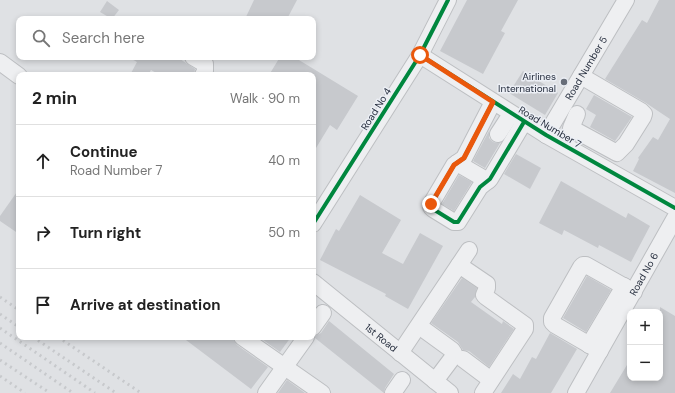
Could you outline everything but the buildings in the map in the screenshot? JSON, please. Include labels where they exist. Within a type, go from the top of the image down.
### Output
[{"type":"street","name":"Road No 4","points":[[316,219],[420,55],[448,0]]},
{"type":"street","name":"Road Number 5","points":[[546,135],[626,0]]},
{"type":"street","name":"Road Number 7","points":[[420,55],[546,135],[675,208]]},
{"type":"street","points":[[198,60],[205,64],[204,72]]},
{"type":"street","points":[[0,62],[16,74]]},
{"type":"street","points":[[546,135],[574,121],[617,153],[626,144],[643,117],[644,114],[641,111],[581,76]]},
{"type":"street","points":[[493,102],[464,158],[454,165],[430,207],[454,222],[458,222],[480,187],[490,179],[518,118]]},
{"type":"street","points":[[498,134],[518,118]]},
{"type":"street","points":[[605,169],[614,152]]},
{"type":"street","points":[[457,163],[488,181]]},
{"type":"street","name":"Road No 6","points":[[576,393],[595,348],[629,289],[675,218]]},
{"type":"street","points":[[400,353],[469,250]]},
{"type":"street","points":[[459,265],[487,284],[488,288],[484,294],[486,297],[525,325],[523,332],[487,387],[463,359]]},
{"type":"street","points":[[595,348],[554,325],[552,322],[552,318],[580,267],[586,265],[629,289]]},
{"type":"street","name":"1st Road","points":[[316,284],[450,393]]},
{"type":"street","points":[[316,322],[323,313]]},
{"type":"street","points":[[419,326],[454,353],[453,357],[435,381]]},
{"type":"street","points":[[246,340],[322,393]]},
{"type":"street","points":[[266,393],[304,340]]},
{"type":"street","points":[[393,393],[402,380]]},
{"type":"railway","points":[[0,297],[16,308]]},
{"type":"railway","points":[[0,314],[16,325]]},
{"type":"railway","points":[[0,328],[16,339]]},
{"type":"railway","points":[[18,340],[95,393]]},
{"type":"railway","points":[[37,340],[116,393]]},
{"type":"railway","points":[[62,340],[141,393]]},
{"type":"railway","points":[[0,343],[73,393]]},
{"type":"railway","points":[[0,360],[50,393]]},
{"type":"railway","points":[[0,376],[25,393]]},
{"type":"cycle path","points":[[316,219],[420,55],[448,0]]},
{"type":"cycle path","points":[[420,55],[546,135],[675,208]]},
{"type":"cycle path","points":[[493,102],[464,158],[454,165],[431,204],[433,209],[454,222],[458,222],[480,187],[490,179],[524,122]]},
{"type":"place","name":"Airlines International","points":[[564,82]]},
{"type":"route","points":[[420,55],[493,102],[464,158],[454,165],[431,204]]}]
